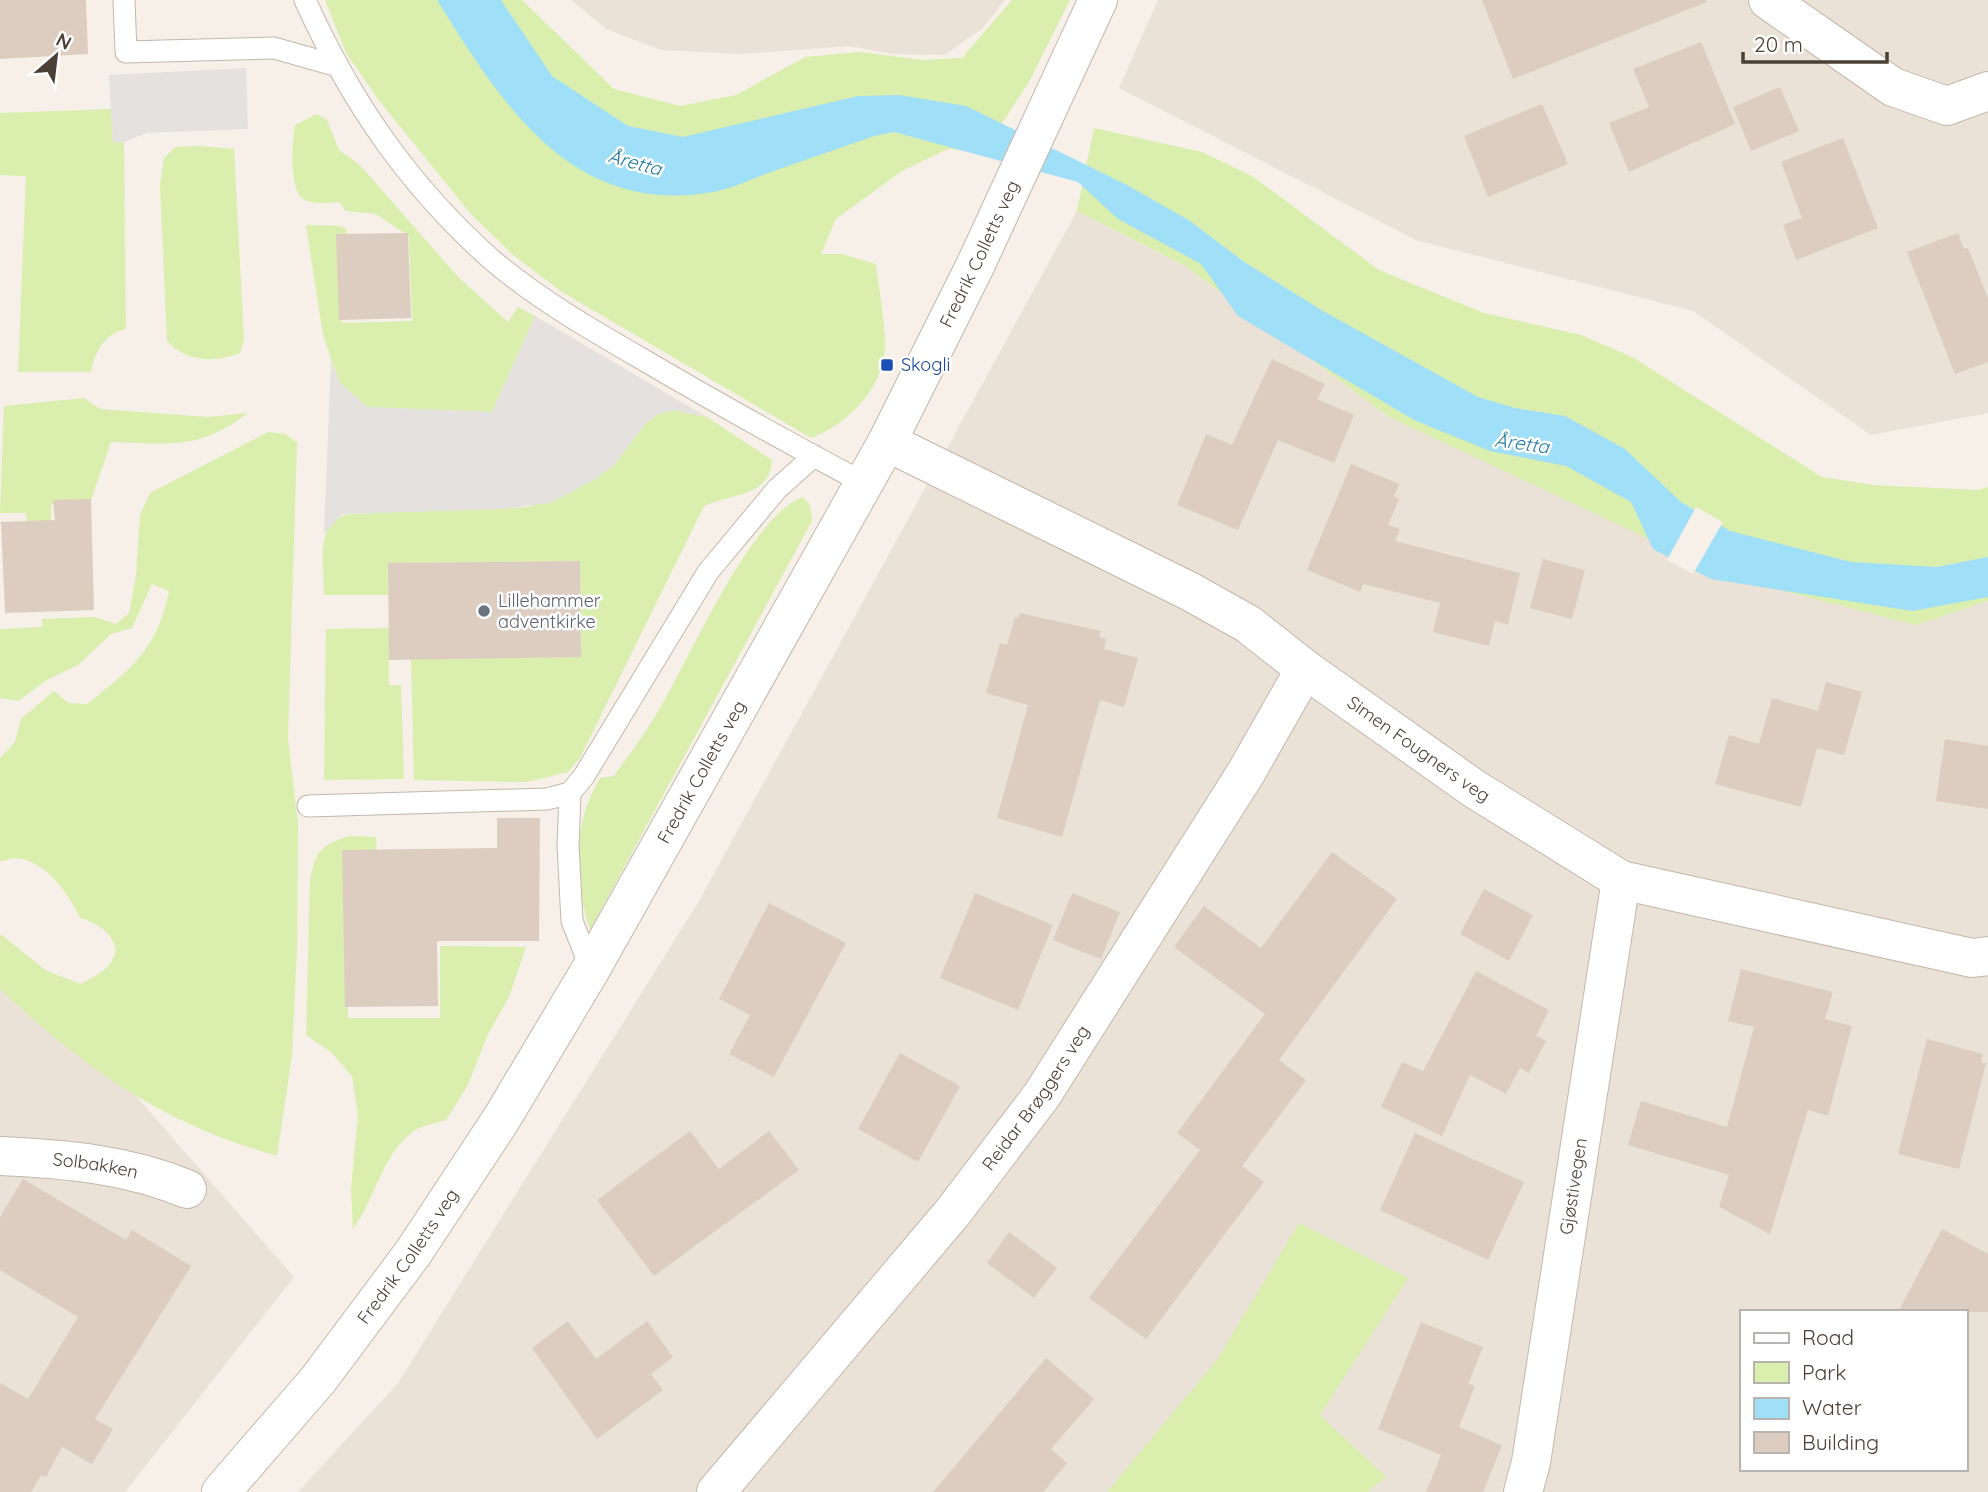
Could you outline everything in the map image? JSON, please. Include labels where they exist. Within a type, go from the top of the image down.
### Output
[{"type":"street","name":"Fredrik Colletts veg","points":[[220,1492],[318,1380],[413,1253],[502,1118],[591,969],[887,442],[975,266],[1098,0]]},
{"type":"street","points":[[1768,0],[1893,86],[1947,106],[1988,91]]},
{"type":"street","name":"Simen Fougners veg","points":[[887,442],[1189,591],[1248,624],[1305,669],[1473,788],[1621,880],[1972,958],[1988,956]]},
{"type":"street","name":"Reidar Brøggers veg","points":[[716,1492],[953,1212],[1042,1095],[1190,863],[1305,669]]},
{"type":"street","name":"Gjøstivegen","points":[[1523,1492],[1534,1448],[1621,880]]},
{"type":"street","name":"Solbakken","points":[[0,1156],[75,1159],[149,1174],[187,1189]]},
{"type":"lane","points":[[124,0],[126,52],[274,48],[334,65]]},
{"type":"lane","points":[[304,0],[334,65],[387,147],[440,210],[493,261],[562,313],[864,483]]},
{"type":"lane","points":[[308,806],[547,799],[570,793],[584,776],[635,696],[708,572],[777,489],[814,456]]},
{"type":"lane","points":[[570,793],[568,846],[572,920],[591,969]]},
{"type":"shaded area","points":[[571,0],[1005,0],[983,28],[945,55],[893,54],[849,46],[740,54],[661,50],[606,29]]},
{"type":"shaded area","points":[[1158,0],[1988,0],[1988,413],[1871,435],[1693,311],[1416,240],[1119,88]]},
{"type":"shaded area","points":[[246,68],[248,129],[147,133],[124,142],[113,143],[109,75]]},
{"type":"shaded area","points":[[1077,211],[1185,266],[1389,417],[1916,625],[1988,601],[1988,1492],[298,1492],[398,1383],[699,901]]},
{"type":"shaded area","points":[[535,316],[707,417],[673,410],[658,414],[645,424],[614,465],[594,480],[550,503],[503,509],[342,514],[324,534],[331,361],[340,383],[367,407],[492,412]]},
{"type":"shaded area","points":[[0,940],[294,1277],[125,1492],[0,1492]]},
{"type":"green space","points":[[325,0],[522,0],[614,89],[680,106],[736,95],[805,57],[860,52],[922,60],[962,58],[1012,0],[1070,0],[1029,82],[983,152],[948,149],[902,171],[836,219],[821,254],[842,254],[876,264],[885,346],[878,376],[862,402],[838,424],[811,438],[562,292],[513,255],[470,213],[381,103],[346,53]]},
{"type":"green space","points":[[111,109],[113,142],[124,142],[126,329],[106,339],[95,357],[91,372],[18,372],[26,176],[0,175],[0,113]]},
{"type":"green space","points":[[317,114],[327,120],[339,150],[360,165],[459,278],[508,322],[518,307],[535,316],[492,412],[367,407],[339,382],[323,335],[306,225],[341,226],[347,230],[347,237],[338,238],[342,323],[412,321],[409,236],[376,214],[346,211],[339,202],[313,203],[300,195],[292,166],[295,125]]},
{"type":"green space","points":[[1094,128],[1202,152],[1252,176],[1379,270],[1484,313],[1581,335],[1632,357],[1822,477],[1873,485],[1979,490],[1988,487],[1988,601],[1916,625],[1730,577],[1389,417],[1185,266],[1077,211]]},
{"type":"green space","points":[[176,147],[234,149],[244,340],[240,353],[211,359],[191,357],[167,341],[160,184],[164,158]]},
{"type":"green space","points":[[84,398],[100,409],[208,417],[248,413],[230,425],[199,439],[167,443],[111,442],[90,503],[51,504],[51,527],[27,527],[26,513],[0,513],[4,406]]},
{"type":"green space","points":[[673,410],[707,417],[772,460],[770,472],[757,488],[704,506],[580,758],[568,772],[527,782],[414,780],[411,659],[581,657],[580,561],[388,563],[388,595],[324,595],[323,546],[331,524],[340,517],[352,514],[529,507],[614,465],[645,424],[658,414]]},
{"type":"green space","points":[[268,432],[285,434],[297,442],[288,738],[298,825],[297,948],[292,1055],[277,1156],[198,1128],[128,1090],[63,1044],[0,989],[0,934],[47,971],[81,984],[103,971],[114,957],[115,949],[109,935],[96,924],[80,918],[65,891],[41,867],[22,859],[0,862],[0,758],[15,742],[21,719],[54,691],[68,703],[87,704],[130,668],[150,643],[164,611],[169,591],[152,584],[132,628],[111,634],[78,665],[47,680],[18,701],[0,698],[0,629],[42,627],[42,619],[94,617],[116,624],[129,613],[136,575],[140,515],[150,493]]},
{"type":"green space","points":[[803,497],[810,505],[812,521],[590,930],[580,891],[578,852],[584,814],[591,796],[600,778],[614,776],[649,725],[721,595],[762,532],[782,510]]},
{"type":"green space","points":[[389,628],[389,685],[401,685],[404,779],[324,780],[326,629]]},
{"type":"green space","points":[[349,836],[376,837],[377,859],[346,859],[348,1018],[440,1018],[440,946],[526,947],[509,997],[488,1034],[468,1085],[446,1120],[414,1131],[394,1151],[353,1229],[351,1189],[358,1115],[352,1076],[332,1053],[306,1035],[312,871],[317,856],[325,846]]},
{"type":"green space","points":[[1299,1223],[1408,1278],[1320,1415],[1386,1477],[1367,1492],[1107,1492],[1217,1360]]},
{"type":"water","name":"Åretta","points":[[437,0],[501,0],[552,76],[628,126],[683,137],[858,96],[899,95],[966,106],[1127,185],[1190,221],[1243,261],[1323,311],[1478,397],[1515,408],[1565,416],[1625,449],[1681,502],[1730,531],[1851,562],[1937,567],[1988,557],[1988,597],[1912,611],[1711,579],[1653,549],[1631,502],[1566,466],[1490,451],[1414,420],[1238,316],[1201,264],[1118,219],[1078,182],[894,132],[874,136],[718,191],[667,195],[623,188],[583,171],[548,146],[517,115],[489,79]]},
{"type":"pier","points":[[1696,507],[1723,522],[1693,574],[1667,560]]},
{"type":"building","points":[[0,0],[86,0],[88,54],[0,59]]},
{"type":"building","points":[[1482,0],[1706,0],[1707,2],[1513,79]]},
{"type":"building","points":[[1701,42],[1735,124],[1629,172],[1609,123],[1649,107],[1633,69]]},
{"type":"building","points":[[1780,87],[1799,131],[1751,151],[1733,107]]},
{"type":"building","points":[[1542,104],[1568,164],[1488,197],[1464,136]]},
{"type":"building","points":[[1843,138],[1878,228],[1796,260],[1783,225],[1802,218],[1781,162]]},
{"type":"building","points":[[408,233],[411,318],[339,320],[336,234]]},
{"type":"building","points":[[1958,233],[1964,249],[1968,248],[1988,298],[1988,362],[1955,374],[1907,252]]},
{"type":"building","points":[[1272,359],[1325,384],[1317,399],[1354,415],[1334,463],[1278,440],[1238,530],[1177,505],[1206,434],[1232,445]]},
{"type":"building","points":[[1351,464],[1399,484],[1394,496],[1399,499],[1388,525],[1400,529],[1395,541],[1520,573],[1508,625],[1495,621],[1489,646],[1433,632],[1440,603],[1363,584],[1360,592],[1307,570]]},
{"type":"building","points":[[91,499],[94,610],[5,613],[1,522],[55,520],[53,500]]},
{"type":"building","points":[[1543,559],[1585,570],[1572,619],[1530,608]]},
{"type":"building","name":"Lillehammer adventkirke","points":[[580,561],[581,657],[389,660],[388,563]]},
{"type":"building","points":[[1020,613],[1101,631],[1099,637],[1106,639],[1104,649],[1138,658],[1124,707],[1100,700],[1062,837],[997,818],[1028,705],[986,693],[1000,643],[1007,645],[1015,617],[1018,618]]},
{"type":"building","points":[[1826,682],[1862,692],[1844,755],[1817,748],[1801,807],[1715,784],[1729,735],[1759,744],[1772,698],[1818,711]]},
{"type":"building","points":[[1945,739],[1988,746],[1988,809],[1936,801]]},
{"type":"building","points":[[497,818],[540,818],[539,941],[437,941],[438,1006],[345,1007],[342,850],[497,848]]},
{"type":"building","points":[[1332,852],[1397,899],[1279,1060],[1306,1080],[1242,1166],[1264,1182],[1146,1339],[1089,1298],[1200,1150],[1177,1133],[1265,1014],[1174,947],[1204,906],[1261,948]]},
{"type":"building","points":[[1484,889],[1533,915],[1509,961],[1460,934]]},
{"type":"building","points":[[975,893],[1053,925],[1018,1010],[940,978]]},
{"type":"building","points":[[1072,893],[1120,912],[1101,959],[1053,940]]},
{"type":"building","points":[[769,903],[846,943],[774,1077],[729,1054],[750,1015],[719,999]]},
{"type":"building","points":[[1741,969],[1833,992],[1825,1019],[1852,1026],[1828,1116],[1808,1110],[1770,1234],[1719,1207],[1729,1175],[1628,1145],[1641,1101],[1727,1127],[1754,1027],[1728,1021]]},
{"type":"building","points":[[1476,971],[1549,1010],[1536,1036],[1546,1041],[1529,1073],[1520,1068],[1506,1094],[1470,1075],[1442,1136],[1381,1107],[1402,1062],[1423,1071]]},
{"type":"building","points":[[1927,1039],[1983,1054],[1981,1063],[1986,1063],[1959,1169],[1898,1154]]},
{"type":"building","points":[[900,1053],[960,1086],[918,1162],[858,1129]]},
{"type":"building","points":[[690,1131],[719,1169],[769,1131],[799,1170],[654,1276],[597,1200]]},
{"type":"building","points":[[1415,1133],[1524,1182],[1488,1260],[1380,1210]]},
{"type":"building","points":[[23,1179],[126,1240],[132,1230],[191,1266],[95,1419],[113,1429],[92,1464],[62,1447],[46,1477],[41,1475],[31,1492],[0,1492],[0,1383],[28,1399],[78,1317],[0,1270],[0,1217]]},
{"type":"building","points":[[1942,1229],[1988,1254],[1988,1312],[1899,1310]]},
{"type":"building","points":[[1009,1232],[1057,1268],[1034,1298],[987,1263]]},
{"type":"building","points":[[568,1321],[596,1359],[647,1321],[673,1357],[651,1374],[663,1390],[597,1439],[532,1348]]},
{"type":"building","points":[[1421,1322],[1483,1347],[1468,1384],[1475,1386],[1459,1427],[1502,1445],[1483,1492],[1426,1492],[1441,1455],[1378,1429]]},
{"type":"building","points":[[1046,1358],[1094,1399],[1051,1449],[1067,1463],[1043,1492],[933,1492]]},
{"type":"place","name":"Skogli","points":[[887,365]]},
{"type":"place","name":"Lillehammer adventkirke","points":[[484,611]]}]
